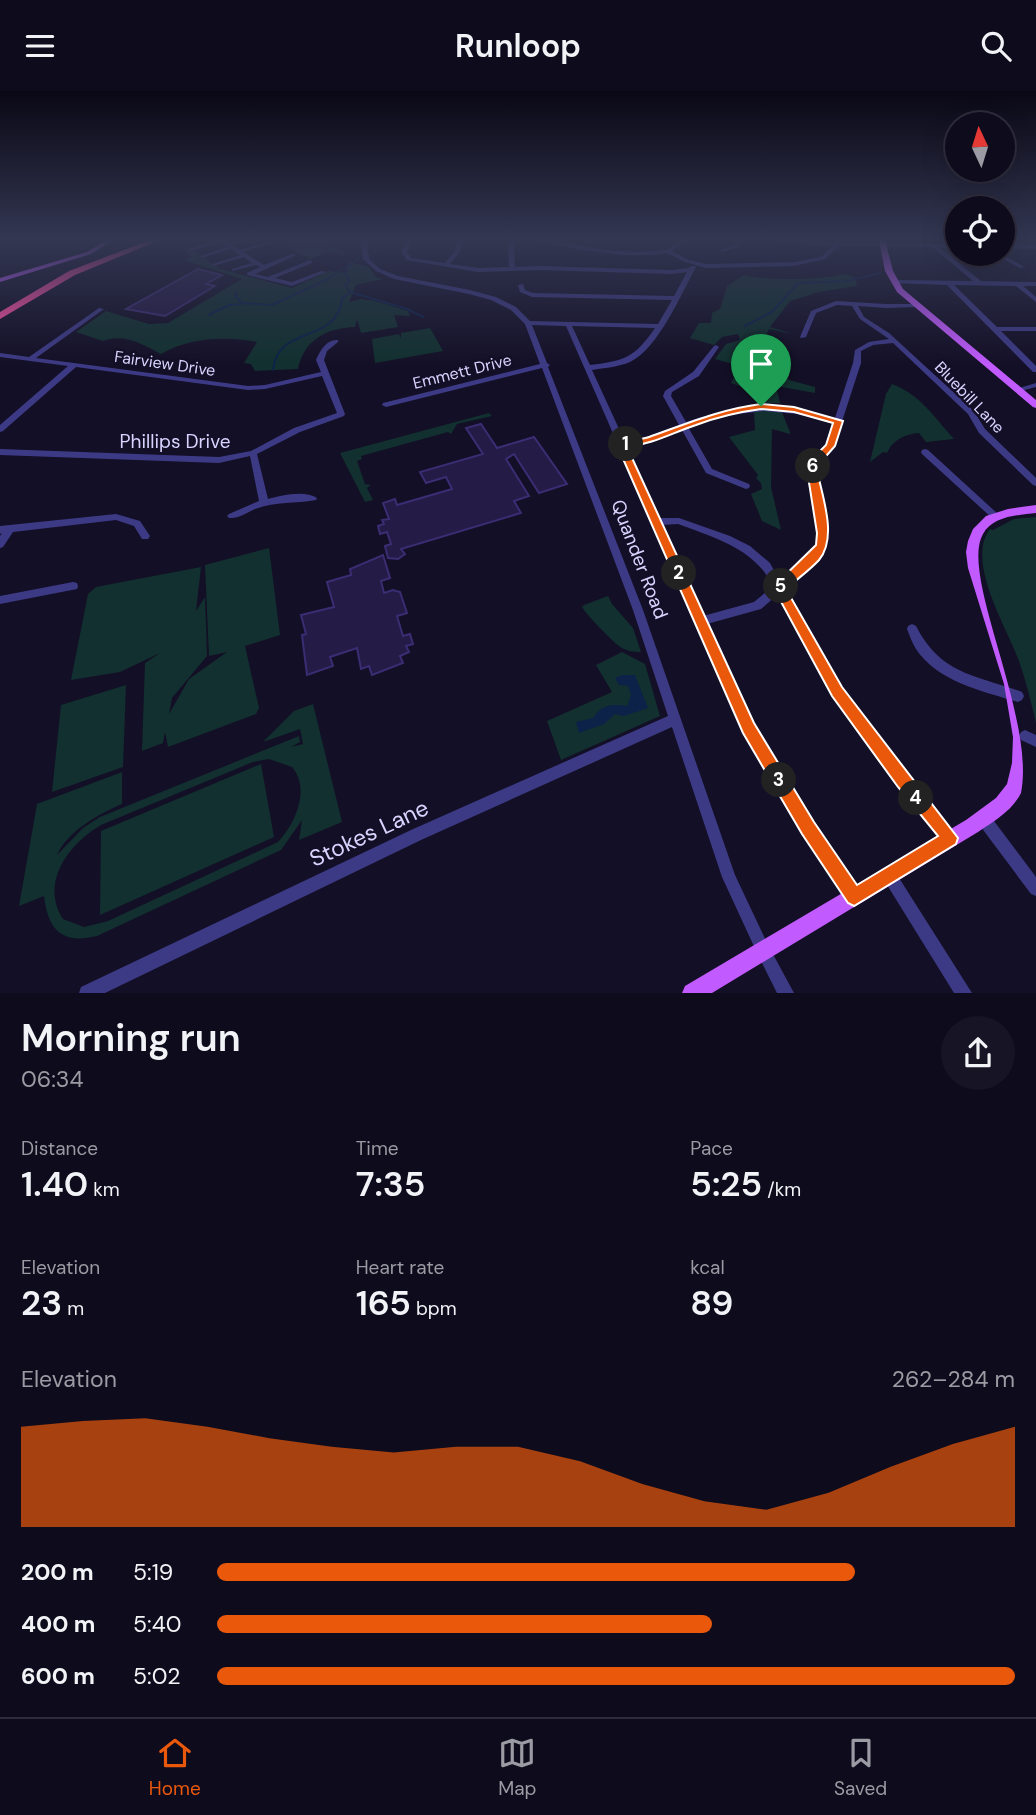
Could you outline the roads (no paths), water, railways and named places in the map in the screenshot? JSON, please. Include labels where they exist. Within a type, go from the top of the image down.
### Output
[{"type":"highway","points":[[0,310],[46,282]]},
{"type":"highway","points":[[0,316],[56,282]]},
{"type":"highway","points":[[49,286],[70,282]]},
{"type":"main road","points":[[894,282],[916,305],[1036,405]]},
{"type":"main road","points":[[695,992],[982,818],[998,807],[1016,786],[1031,738],[1010,664],[986,609],[973,556],[979,531],[996,517],[1036,509]]},
{"type":"street","points":[[421,282],[491,299],[512,308],[528,323],[660,326]]},
{"type":"street","points":[[587,367],[614,364],[633,357],[649,342],[660,326],[684,282]]},
{"type":"street","points":[[899,282],[1036,284]]},
{"type":"street","points":[[949,283],[1036,370]]},
{"type":"street","points":[[1017,284],[1036,300]]},
{"type":"street","points":[[521,285],[522,291],[532,295],[674,298]]},
{"type":"street","name":"Bluebill Lane","points":[[853,303],[862,317],[894,341],[971,413],[982,431],[1036,483]]},
{"type":"street","points":[[803,337],[814,310],[832,304],[916,305]]},
{"type":"street","points":[[30,359],[101,309]]},
{"type":"street","name":"Quander Road","points":[[528,323],[638,610],[716,845],[763,950],[786,992]]},
{"type":"street","points":[[568,324],[748,728],[808,828],[854,897]]},
{"type":"street","points":[[995,329],[1036,330]]},
{"type":"street","points":[[325,373],[321,357],[336,341]]},
{"type":"street","points":[[701,621],[750,609],[815,556],[822,546],[823,533],[812,470],[816,461],[831,446],[857,363],[858,351],[871,343],[894,341]]},
{"type":"street","points":[[716,347],[696,374],[667,393],[709,471],[746,486]]},
{"type":"street","name":"Fairview Drive","points":[[0,355],[248,388],[265,387],[325,373]]},
{"type":"street","points":[[0,429],[74,365]]},
{"type":"street","name":"Emmett Drive","points":[[386,405],[546,365]]},
{"type":"street","name":"Phillips Drive","points":[[0,452],[219,460],[253,453],[297,430],[344,412],[325,373]]},
{"type":"street","points":[[1017,390],[1036,385]]},
{"type":"street","points":[[621,445],[647,442],[683,426],[739,409],[761,406],[794,409],[838,421]]},
{"type":"street","points":[[925,451],[996,517]]},
{"type":"street","points":[[253,453],[264,501]]},
{"type":"street","points":[[232,516],[264,501],[294,497],[313,498]]},
{"type":"street","points":[[0,544],[5,529],[116,517],[137,523],[145,536]]},
{"type":"street","points":[[656,522],[679,521],[741,545],[766,566],[837,692],[903,782],[950,838]]},
{"type":"street","points":[[0,600],[73,586]]},
{"type":"street","points":[[912,628],[916,640],[926,653],[945,670],[980,685],[1018,696]]},
{"type":"street","name":"Stokes Lane","points":[[87,992],[416,835],[674,720]]},
{"type":"street","points":[[982,818],[1036,889]]},
{"type":"street","points":[[889,875],[964,992]]},
{"type":"water","points":[[635,675],[648,708],[624,716],[615,714],[604,724],[579,733],[576,722],[593,718],[608,706],[627,706],[631,695],[628,686],[619,685],[615,678]]},
{"type":"waterway","points":[[236,291],[235,295],[242,303],[272,305],[321,282]]},
{"type":"waterway","points":[[348,282],[345,285],[350,292]]},
{"type":"waterway","points":[[745,326],[772,312],[798,283],[820,282]]},
{"type":"waterway","points":[[273,370],[277,355],[285,346],[329,323],[338,314],[342,299],[350,292]]},
{"type":"waterway","points":[[350,292],[407,309],[423,317]]},
{"type":"waterway","points":[[209,315],[229,305],[241,304]]}]
